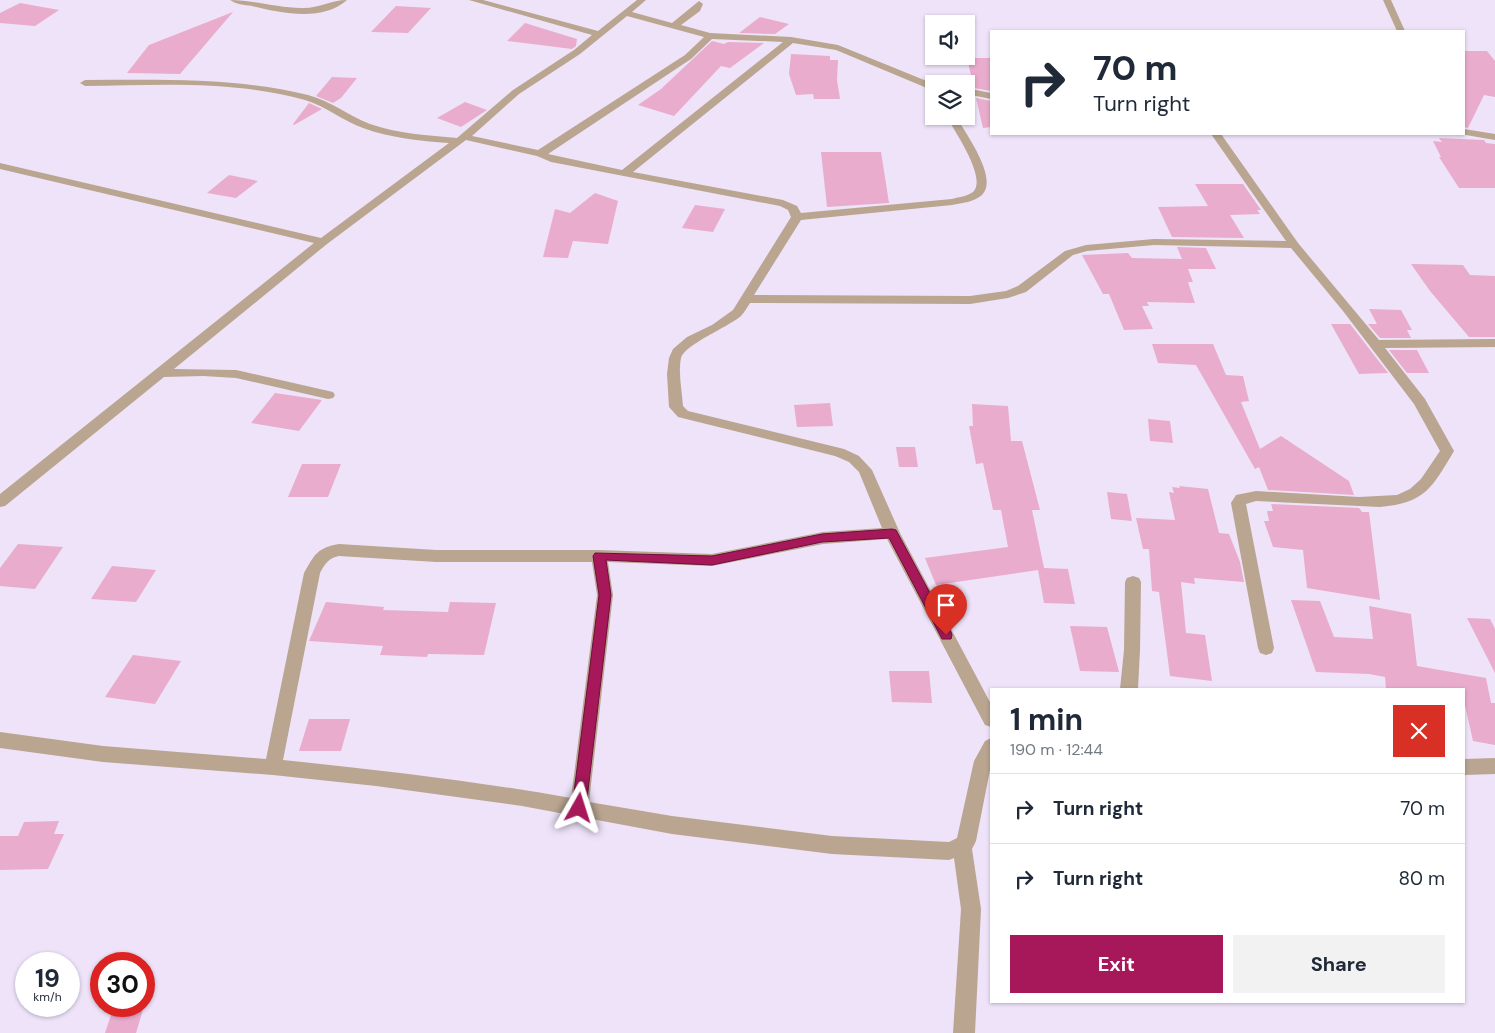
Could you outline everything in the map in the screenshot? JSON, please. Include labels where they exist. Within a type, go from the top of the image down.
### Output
[{"type":"street","points":[[234,0],[284,9],[315,11],[326,9],[343,0]]},
{"type":"street","points":[[473,0],[598,34]]},
{"type":"street","points":[[0,502],[323,242],[462,139],[516,92],[577,52],[642,0]]},
{"type":"street","points":[[1387,0],[1401,30]]},
{"type":"street","points":[[673,27],[697,9],[699,4]]},
{"type":"street","points":[[624,13],[710,36],[791,40],[844,50],[925,84]]},
{"type":"street","points":[[540,154],[688,57],[710,36]]},
{"type":"street","points":[[624,174],[791,40]]},
{"type":"street","points":[[86,83],[168,83],[266,90],[309,99],[364,125],[400,136],[462,139],[540,154],[551,159],[624,174],[783,203],[793,208],[797,217]]},
{"type":"street","points":[[975,93],[990,96]]},
{"type":"street","points":[[797,217],[952,202],[972,196],[980,190],[982,182],[965,137],[957,125]]},
{"type":"street","points":[[1465,132],[1495,136]]},
{"type":"street","points":[[1217,135],[1294,245],[1347,308],[1420,402],[1447,451],[1427,483],[1408,498],[1384,503],[1256,496],[1241,499],[1238,504],[1266,648]]},
{"type":"street","points":[[0,166],[323,242]]},
{"type":"street","points":[[797,217],[738,312],[716,328],[692,340],[679,350],[675,358],[674,374],[676,407],[683,414],[826,449],[854,459],[865,470],[892,533],[990,718]]},
{"type":"street","points":[[747,299],[970,300],[1000,296],[1022,289],[1069,254],[1086,248],[1154,242],[1294,245]]},
{"type":"street","points":[[1374,344],[1495,343]]},
{"type":"street","points":[[160,373],[203,372],[236,374],[328,394]]},
{"type":"street","points":[[273,767],[312,573],[321,557],[328,552],[352,550],[436,556],[599,556],[712,560],[822,538],[892,533]]},
{"type":"street","points":[[579,808],[605,595],[599,556]]},
{"type":"street","points":[[1129,688],[1132,650],[1133,582]]},
{"type":"street","points":[[0,740],[103,754],[273,767],[512,796],[672,825],[832,845],[949,851],[962,847],[966,841],[983,761],[990,748]]},
{"type":"street","points":[[1465,767],[1495,766]]},
{"type":"street","points":[[962,847],[971,909],[964,1033]]},
{"type":"building","points":[[20,3],[59,10],[35,26],[0,23],[0,13]]},
{"type":"building","points":[[396,6],[431,8],[408,33],[371,32]]},
{"type":"building","points":[[233,12],[180,74],[127,73],[149,45]]},
{"type":"building","points":[[760,17],[789,24],[775,34],[739,33]]},
{"type":"building","points":[[525,23],[577,39],[576,46],[572,49],[507,41]]},
{"type":"building","points":[[712,41],[724,44],[728,42],[764,43],[730,68],[721,66],[674,116],[638,105],[661,89]]},
{"type":"building","points":[[1465,51],[1487,51],[1495,61],[1495,97],[1484,95],[1468,128],[1465,127]]},
{"type":"building","points":[[791,54],[830,56],[830,60],[838,60],[837,80],[840,99],[814,99],[813,94],[796,95],[789,74]]},
{"type":"building","points":[[975,58],[990,58],[990,91],[975,88],[975,75],[971,75],[969,65],[975,65]]},
{"type":"building","points":[[332,77],[357,78],[341,98],[333,103],[316,96]]},
{"type":"building","points":[[976,98],[990,101],[990,127],[983,128]]},
{"type":"building","points":[[465,102],[487,110],[461,127],[437,118]]},
{"type":"building","points":[[309,103],[322,109],[294,125],[293,124]]},
{"type":"building","points":[[1439,138],[1484,140],[1486,143],[1495,144],[1495,188],[1459,188],[1439,157],[1441,157],[1433,141],[1442,142]]},
{"type":"building","points":[[821,152],[881,152],[889,203],[827,207]]},
{"type":"building","points":[[229,175],[258,181],[236,198],[207,193]]},
{"type":"building","points":[[1195,184],[1243,184],[1261,210],[1257,210],[1260,214],[1230,215],[1244,238],[1172,237],[1158,207],[1208,206]]},
{"type":"building","points":[[595,193],[618,201],[608,244],[573,241],[568,258],[543,257],[555,209],[570,213]]},
{"type":"building","points":[[695,205],[725,209],[713,232],[682,228]]},
{"type":"building","points":[[1177,247],[1206,248],[1216,269],[1188,269],[1193,282],[1188,282],[1195,303],[1147,302],[1149,306],[1142,306],[1153,329],[1124,330],[1109,294],[1103,294],[1082,255],[1128,253],[1132,258],[1182,259]]},
{"type":"building","points":[[1411,264],[1463,265],[1470,275],[1495,276],[1495,337],[1469,337],[1430,291]]},
{"type":"building","points":[[1369,309],[1401,310],[1412,330],[1407,330],[1411,338],[1380,338],[1368,324],[1377,324]]},
{"type":"building","points":[[1331,324],[1350,324],[1388,373],[1359,374]]},
{"type":"building","points":[[1152,344],[1213,344],[1226,375],[1243,376],[1249,401],[1241,402],[1260,449],[1281,436],[1349,481],[1354,495],[1268,490],[1259,467],[1255,469],[1196,365],[1158,363]]},
{"type":"building","points":[[1389,350],[1417,350],[1429,373],[1407,373]]},
{"type":"building","points":[[275,393],[322,400],[299,431],[251,423]]},
{"type":"building","points":[[830,403],[833,426],[797,427],[794,405]]},
{"type":"building","points":[[972,404],[1008,406],[1011,441],[1022,441],[1040,510],[1032,510],[1044,568],[1068,569],[1075,604],[1044,603],[1038,570],[936,585],[925,558],[1008,547],[1001,510],[993,510],[983,463],[976,464],[969,426],[973,426]]},
{"type":"building","points":[[1148,419],[1170,421],[1173,443],[1150,441]]},
{"type":"building","points":[[896,447],[915,447],[918,467],[899,467]]},
{"type":"building","points":[[302,464],[341,464],[328,497],[288,497]]},
{"type":"building","points":[[1179,486],[1208,489],[1219,533],[1229,534],[1240,562],[1244,582],[1194,578],[1195,584],[1181,582],[1186,633],[1205,635],[1212,681],[1170,676],[1159,592],[1152,591],[1149,549],[1143,549],[1136,518],[1175,520],[1169,492],[1174,493],[1172,487],[1180,488]]},
{"type":"building","points":[[1107,492],[1127,494],[1132,521],[1111,519]]},
{"type":"building","points":[[1271,504],[1359,508],[1362,512],[1369,512],[1380,600],[1307,588],[1303,550],[1273,547],[1264,521],[1269,521],[1267,511],[1273,511]]},
{"type":"building","points":[[18,544],[63,547],[35,589],[0,586],[0,568]]},
{"type":"building","points":[[112,566],[156,570],[136,602],[91,599]]},
{"type":"building","points":[[1291,600],[1320,601],[1334,637],[1373,639],[1369,606],[1411,614],[1417,666],[1486,678],[1491,703],[1495,703],[1495,745],[1473,741],[1465,705],[1465,688],[1386,688],[1385,677],[1369,674],[1316,672]]},
{"type":"building","points":[[326,602],[384,607],[383,610],[448,612],[450,602],[496,603],[484,655],[428,654],[427,657],[380,655],[383,646],[309,641]]},
{"type":"building","points":[[1467,618],[1490,619],[1495,629],[1495,673]]},
{"type":"building","points":[[1070,626],[1107,627],[1119,672],[1080,671]]},
{"type":"building","points":[[133,655],[181,661],[155,704],[105,697]]},
{"type":"building","points":[[889,671],[929,671],[932,703],[892,702]]},
{"type":"building","points":[[309,719],[350,719],[341,751],[299,751]]},
{"type":"building","points":[[59,821],[54,834],[64,834],[48,869],[0,870],[0,836],[18,836],[24,822]]},
{"type":"building","points":[[110,1017],[141,1017],[136,1033],[105,1033]]},
{"type":"route","points":[[579,808],[605,595],[599,556],[712,560],[822,538],[892,533],[946,635]]}]
